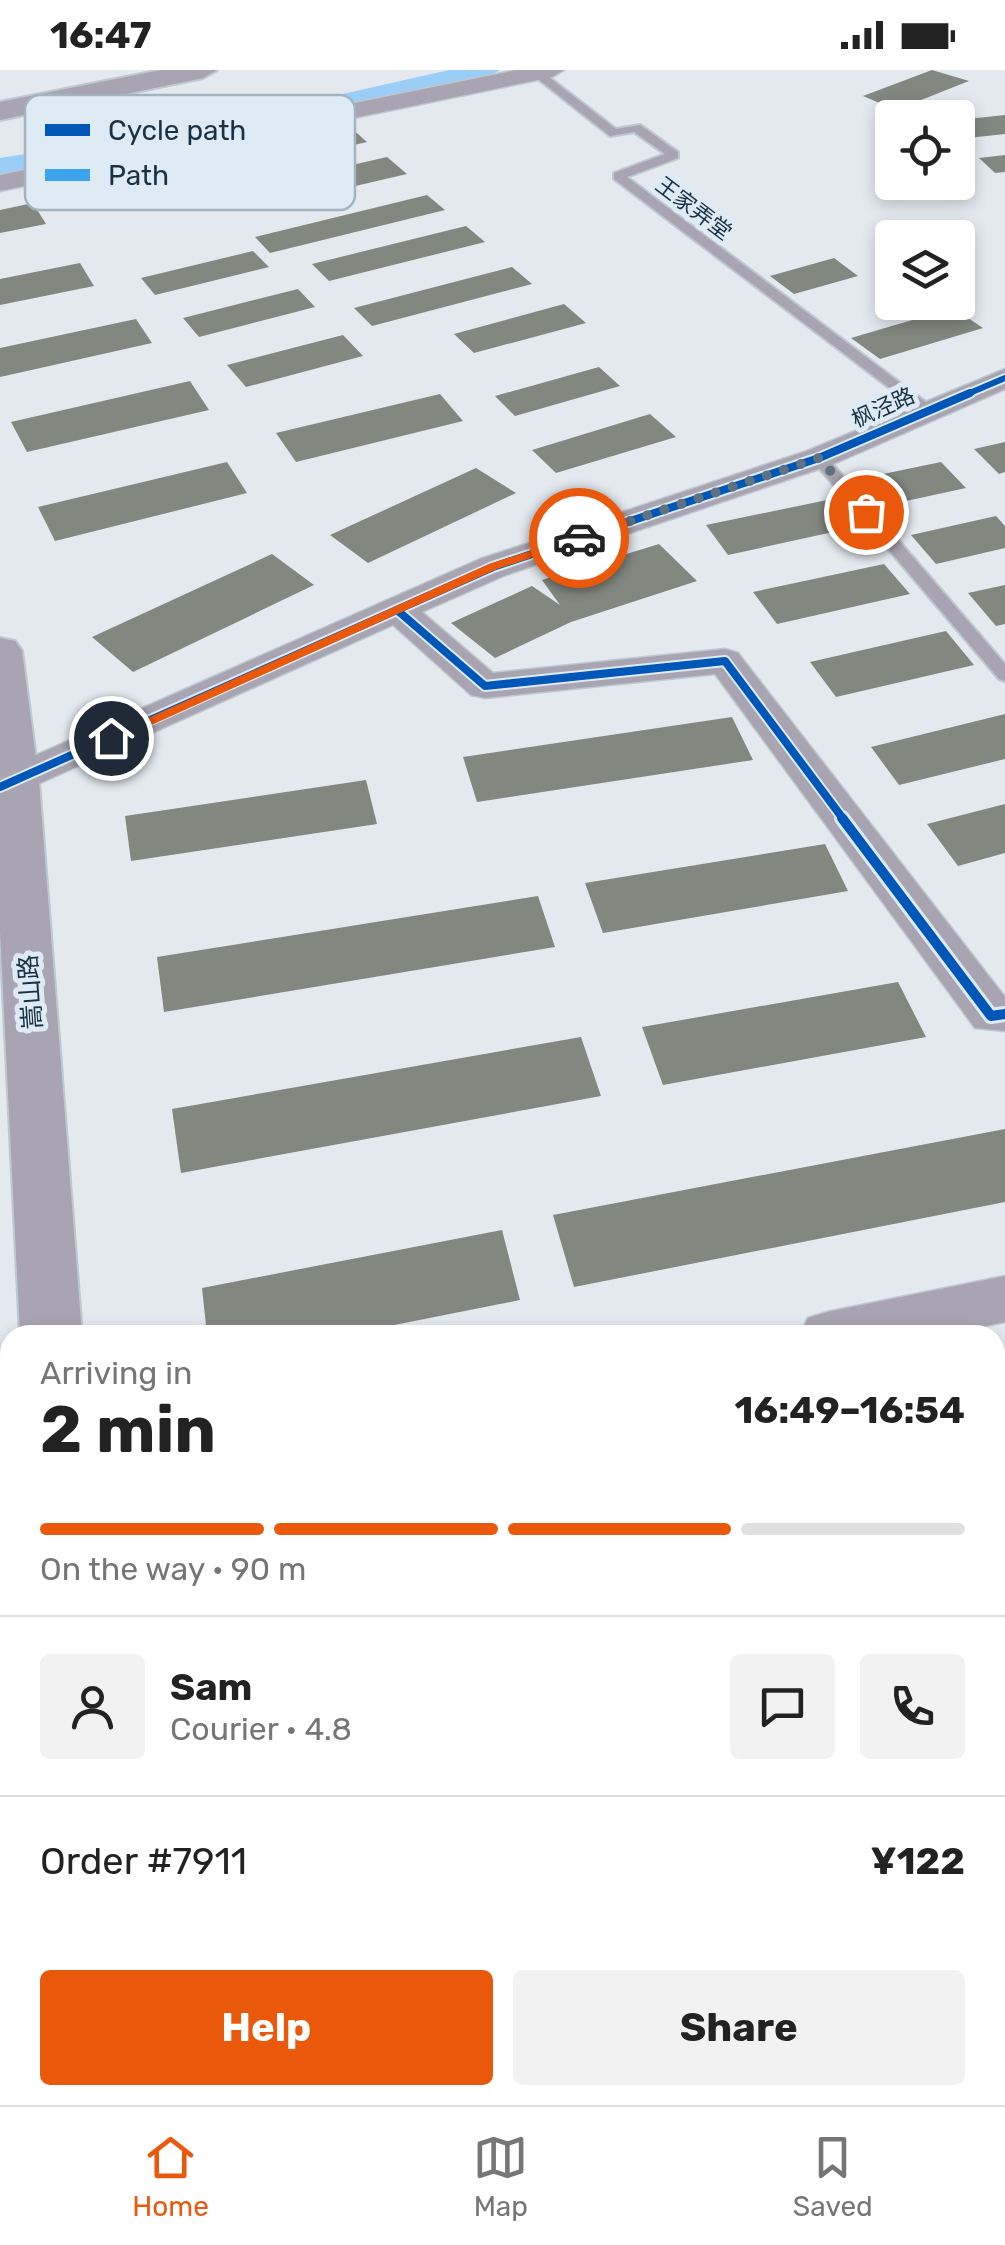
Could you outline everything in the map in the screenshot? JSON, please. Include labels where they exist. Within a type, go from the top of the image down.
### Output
[{"type":"street","points":[[79,95],[203,70]]},
{"type":"street","points":[[355,111],[544,72]]},
{"type":"street","points":[[0,111],[25,106]]},
{"type":"street","points":[[0,183],[25,178]]},
{"type":"street","name":"枫泾路","points":[[8,784],[493,567],[819,458],[1005,378]]},
{"type":"street","points":[[397,610],[485,686],[725,661],[991,1016],[1005,1014]]},
{"type":"street","name":"嵩山路","points":[[0,651],[50,1325]]},
{"type":"street","points":[[876,1325],[1005,1299]]},
{"type":"lane","name":"王家弄堂","points":[[544,72],[614,133],[636,128],[674,154],[618,176],[926,409]]},
{"type":"lane","points":[[819,458],[1005,675]]},
{"type":"building","points":[[932,70],[969,81],[921,100],[875,101],[863,96]]},
{"type":"building","points":[[1005,115],[1005,134],[975,137],[975,118]]},
{"type":"building","points":[[355,131],[367,142],[355,145]]},
{"type":"building","points":[[1005,155],[1005,172],[995,173],[979,158]]},
{"type":"building","points":[[387,157],[407,174],[355,186],[355,164]]},
{"type":"building","points":[[427,195],[445,210],[270,253],[255,237]]},
{"type":"building","points":[[25,205],[25,210],[37,210],[46,224],[0,233],[0,210]]},
{"type":"building","points":[[466,226],[485,242],[329,281],[312,264]]},
{"type":"building","points":[[253,251],[269,267],[155,295],[141,278]]},
{"type":"building","points":[[834,258],[858,276],[794,294],[770,276]]},
{"type":"building","points":[[80,263],[94,286],[0,305],[0,279]]},
{"type":"building","points":[[512,267],[532,284],[372,326],[354,308]]},
{"type":"building","points":[[298,289],[315,307],[199,337],[183,318]]},
{"type":"building","points":[[564,304],[586,323],[474,353],[454,334]]},
{"type":"building","points":[[136,319],[152,343],[0,377],[0,348]]},
{"type":"building","points":[[912,320],[971,320],[983,328],[880,359],[851,338]]},
{"type":"building","points":[[343,335],[363,356],[246,387],[227,365]]},
{"type":"building","points":[[599,367],[620,386],[515,416],[495,396]]},
{"type":"building","points":[[190,381],[209,410],[27,452],[11,422]]},
{"type":"building","points":[[440,394],[463,421],[296,462],[276,433]]},
{"type":"building","points":[[650,414],[676,437],[556,473],[532,450]]},
{"type":"building","points":[[1005,442],[1005,472],[999,474],[974,449]]},
{"type":"building","points":[[227,462],[247,493],[55,541],[38,507]]},
{"type":"building","points":[[941,462],[966,488],[883,506],[859,479]]},
{"type":"building","points":[[476,468],[516,493],[368,563],[330,535]]},
{"type":"building","points":[[832,499],[856,527],[728,555],[706,525]]},
{"type":"building","points":[[996,516],[1005,526],[1005,548],[936,564],[911,535]]},
{"type":"building","points":[[659,544],[697,581],[571,622],[495,658],[451,623],[532,586],[560,605],[542,580]]},
{"type":"building","points":[[272,554],[314,585],[133,672],[92,637]]},
{"type":"building","points":[[884,564],[910,594],[777,624],[753,592]]},
{"type":"building","points":[[1005,585],[1005,624],[996,626],[968,593]]},
{"type":"building","points":[[946,631],[974,665],[836,697],[810,662]]},
{"type":"building","points":[[1005,714],[1005,759],[899,785],[871,747]]},
{"type":"building","points":[[732,717],[753,760],[477,802],[463,757]]},
{"type":"building","points":[[366,780],[377,824],[131,861],[125,816]]},
{"type":"building","points":[[1005,804],[1005,853],[958,866],[927,824]]},
{"type":"building","points":[[825,844],[848,891],[603,933],[585,883]]},
{"type":"building","points":[[538,896],[555,947],[164,1012],[157,957]]},
{"type":"building","points":[[898,982],[926,1037],[663,1085],[642,1027]]},
{"type":"building","points":[[581,1037],[601,1096],[181,1173],[172,1109]]},
{"type":"building","points":[[1005,1129],[1005,1202],[574,1287],[553,1215]]},
{"type":"building","points":[[502,1230],[520,1300],[394,1325],[206,1325],[202,1288]]},
{"type":"waterway","points":[[355,100],[486,70]]},
{"type":"waterway","points":[[0,167],[25,163]]},
{"type":"cycle path","points":[[0,787],[493,567],[819,458],[1005,378]]},
{"type":"cycle path","points":[[397,610],[485,686],[725,661],[991,1016],[1005,1014]]},
{"type":"way so far","points":[[579,538],[819,458],[866,512]]},
{"type":"route","points":[[111,738],[493,567],[579,538]]}]
